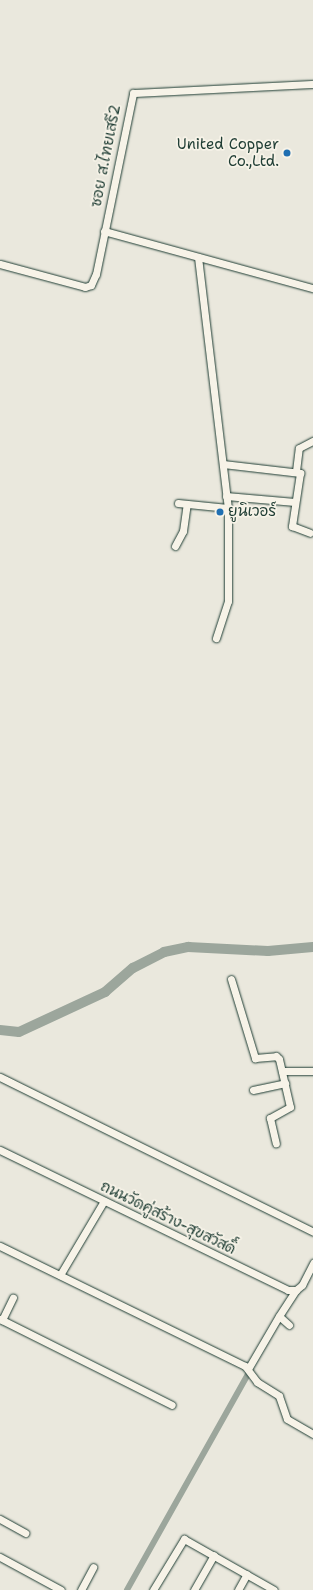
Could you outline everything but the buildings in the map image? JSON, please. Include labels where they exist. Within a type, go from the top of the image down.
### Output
[{"type":"street","name":"ซอย ส.ไทยเสรี2","points":[[0,264],[89,287],[96,274],[133,93],[313,84]]},
{"type":"street","points":[[104,231],[313,288]]},
{"type":"street","points":[[198,257],[228,508],[228,601],[216,638]]},
{"type":"street","points":[[296,470],[299,448],[313,441]]},
{"type":"street","points":[[223,464],[296,470],[300,473],[295,502],[293,529],[310,533]]},
{"type":"street","points":[[226,496],[295,502]]},
{"type":"street","points":[[178,503],[228,508]]},
{"type":"street","points":[[175,546],[184,531],[187,504]]},
{"type":"street","points":[[231,979],[255,1058],[278,1057],[282,1071],[290,1109],[270,1118],[276,1143]]},
{"type":"street","points":[[282,1071],[313,1071]]},
{"type":"street","points":[[0,1077],[313,1232]]},
{"type":"street","points":[[253,1090],[285,1083]]},
{"type":"street","name":"ถนนวัดคู่สร้าง-สุขสวัสดิ์","points":[[0,1150],[288,1290],[296,1290]]},
{"type":"street","points":[[60,1275],[104,1201]]},
{"type":"street","points":[[0,1246],[248,1369],[254,1380],[279,1396],[287,1419],[313,1434]]},
{"type":"street","points":[[248,1369],[296,1290],[307,1278],[313,1263]]},
{"type":"street","points":[[13,1297],[1,1320],[172,1405]]},
{"type":"street","points":[[280,1316],[289,1326]]},
{"type":"street","points":[[0,1519],[25,1533]]},
{"type":"street","points":[[153,1590],[182,1539],[214,1555],[274,1590]]},
{"type":"street","points":[[194,1590],[214,1555]]},
{"type":"street","points":[[0,1557],[61,1590]]},
{"type":"street","points":[[81,1590],[94,1568]]},
{"type":"street","points":[[238,1590],[247,1574]]},
{"type":"waterway","points":[[0,1030],[19,1032],[105,992],[133,968],[164,952],[188,947],[268,951],[313,947]]},
{"type":"waterway","points":[[127,1590],[249,1373]]},
{"type":"place","name":"United Copper Co.,Ltd.","points":[[287,153]]},
{"type":"place","name":"ยูนิเวอร์","points":[[220,512]]}]
